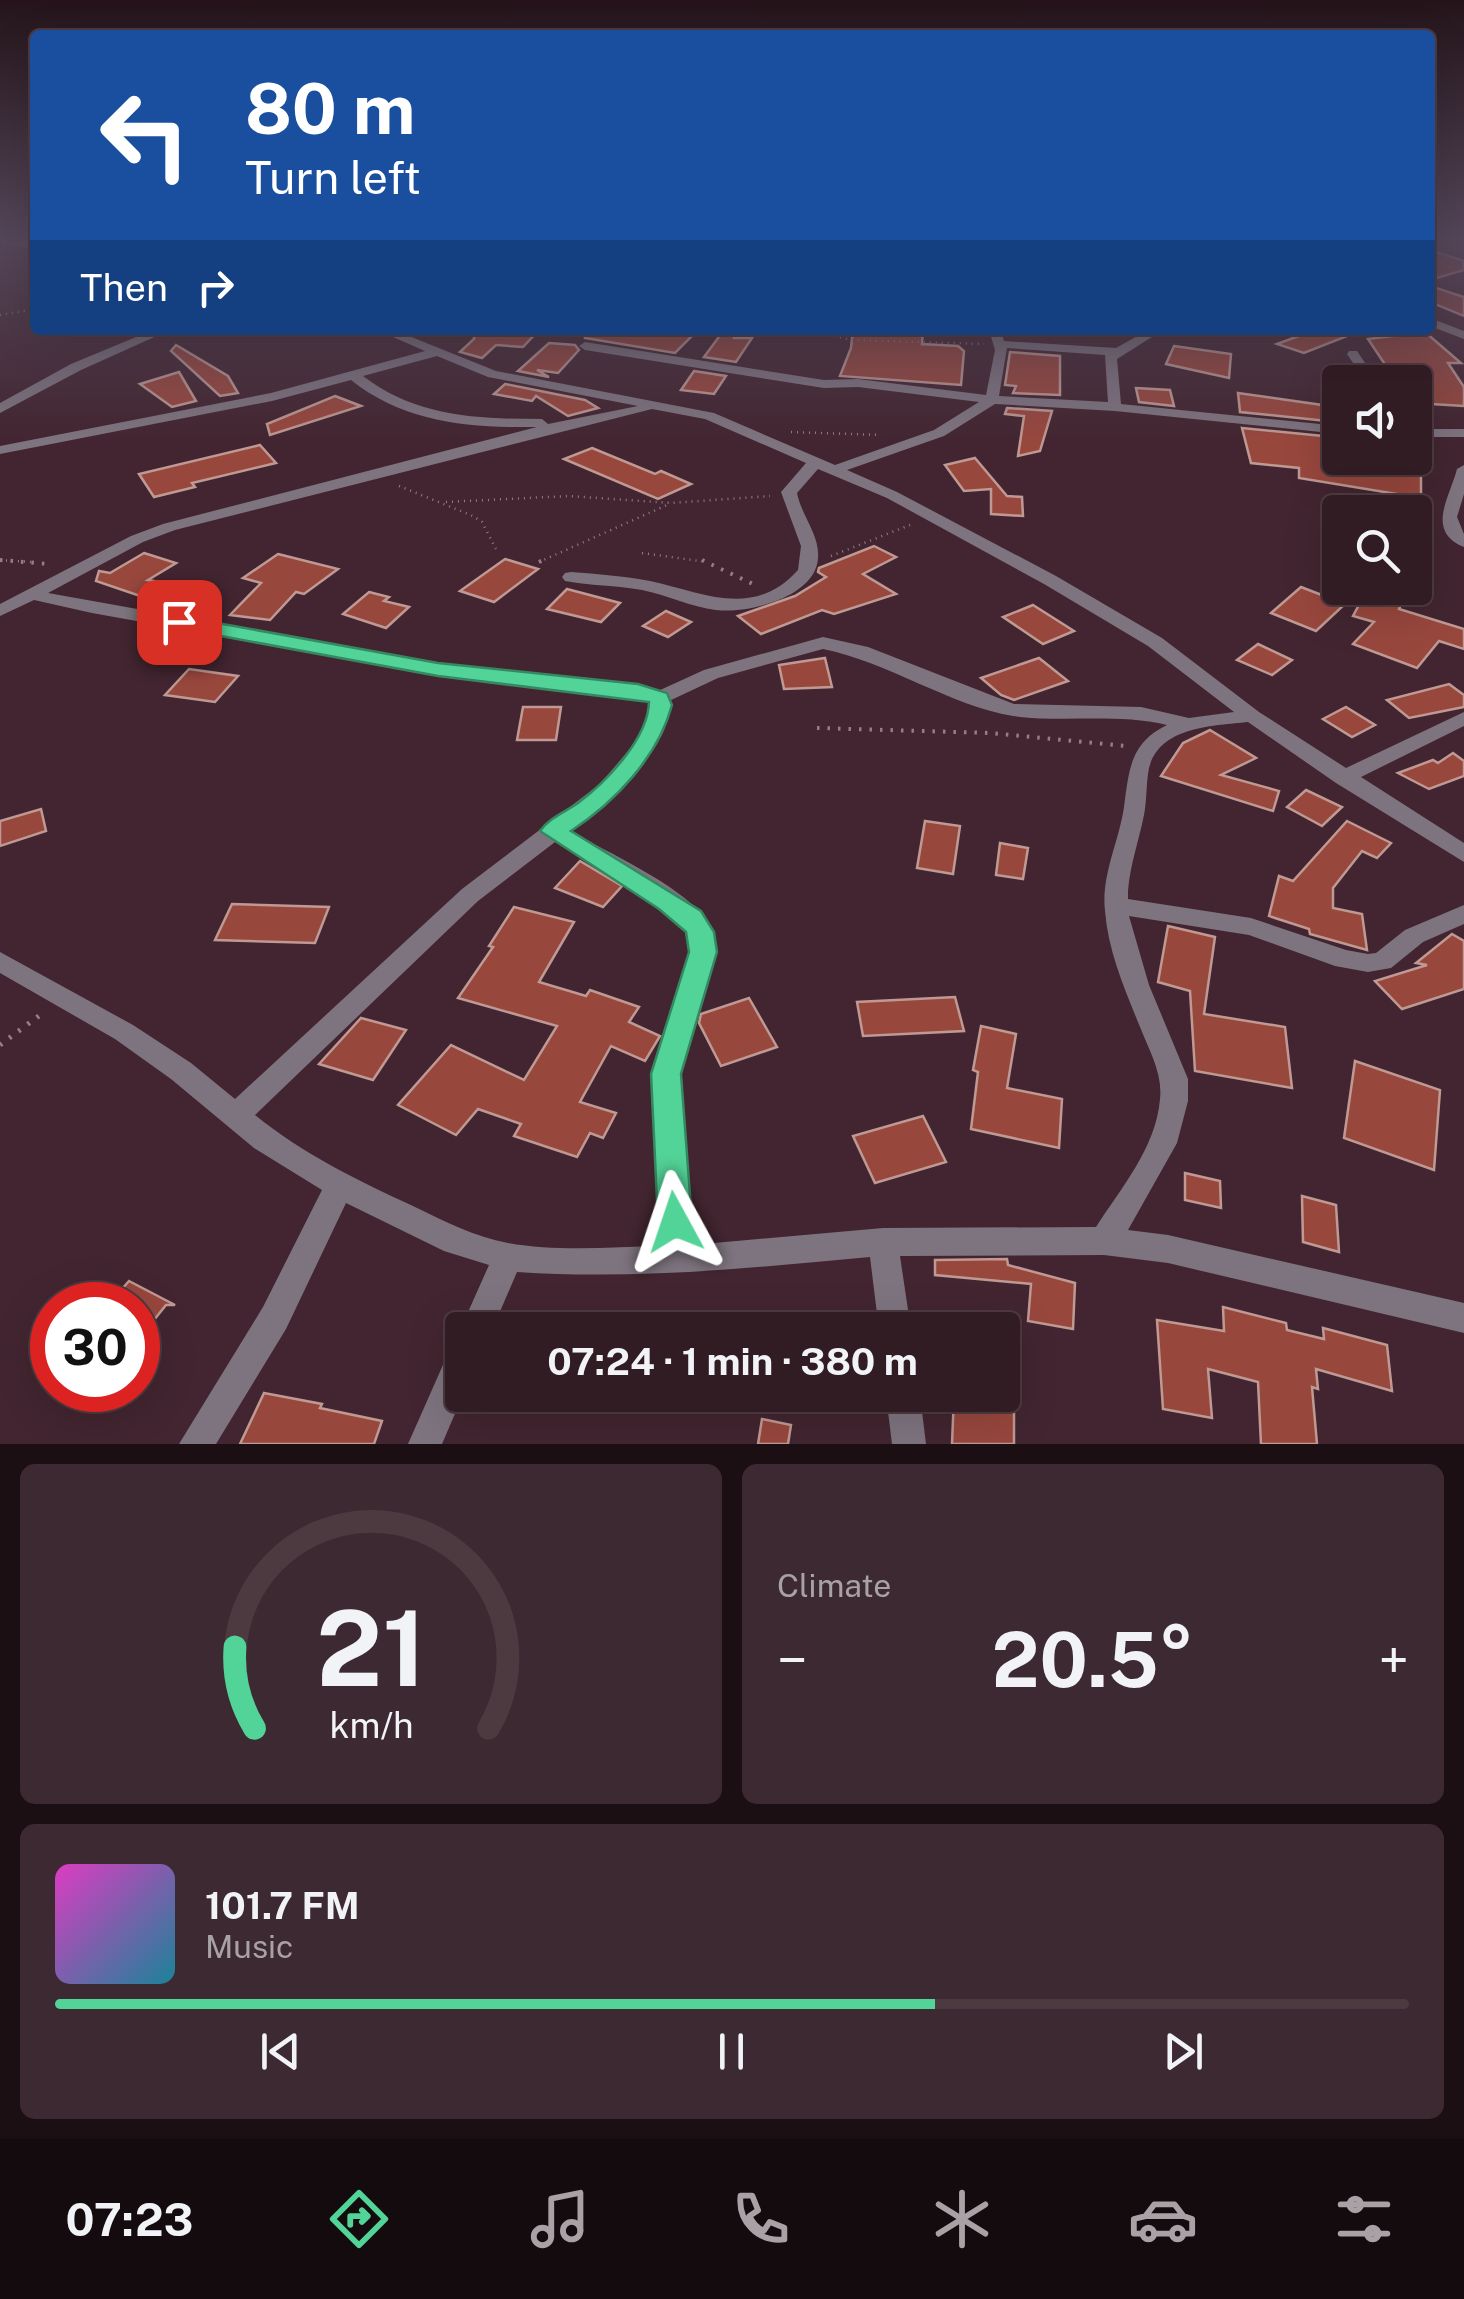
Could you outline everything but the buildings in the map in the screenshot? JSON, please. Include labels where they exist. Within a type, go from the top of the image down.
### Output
[{"type":"street","points":[[1435,324],[1464,335]]},
{"type":"street","points":[[0,409],[76,367],[152,335]]},
{"type":"street","points":[[395,335],[493,374],[682,408],[731,425],[939,518],[1156,642],[1252,716],[1464,854]]},
{"type":"street","points":[[1115,407],[1110,357],[1148,335]]},
{"type":"street","points":[[992,400],[998,337],[1116,352]]},
{"type":"street","points":[[585,346],[824,384],[858,383],[992,400],[1115,407],[1322,428]]},
{"type":"street","points":[[0,450],[272,398],[434,352]]},
{"type":"street","points":[[1353,354],[1360,365]]},
{"type":"street","points":[[356,377],[374,394],[394,404],[457,419],[499,424],[574,422]]},
{"type":"street","points":[[571,576],[646,585],[720,608],[740,607],[776,594],[801,578],[810,563],[810,547],[789,492],[823,467],[939,432],[992,400]]},
{"type":"street","points":[[0,611],[168,527],[574,422],[634,410],[682,408]]},
{"type":"street","points":[[1432,433],[1459,433],[1463,479],[1446,519],[1448,528],[1464,542]]},
{"type":"street","points":[[31,594],[438,669],[638,691],[659,698],[711,674],[823,643],[861,651],[993,705],[1033,711],[1140,713],[1189,724],[1252,716]]},
{"type":"street","points":[[236,1115],[472,894],[589,807],[626,770],[655,728],[659,698]]},
{"type":"street","points":[[1343,778],[1464,718]]},
{"type":"street","points":[[1104,1241],[1156,1156],[1176,1099],[1174,1079],[1123,940],[1116,904],[1146,749],[1189,724]]},
{"type":"street","points":[[552,831],[668,902],[691,918],[700,932],[703,952],[666,1074],[678,1260]]},
{"type":"street","points":[[1116,904],[1251,927],[1344,960],[1368,963],[1382,962],[1434,924],[1464,914]]},
{"type":"street","points":[[0,961],[124,1032],[264,1139],[339,1186],[455,1242],[508,1257],[582,1262],[678,1260],[883,1242],[1104,1241],[1168,1249],[1464,1318]]},
{"type":"street","points":[[196,1444],[245,1377],[283,1308],[339,1186]]},
{"type":"street","points":[[883,1242],[893,1312]]},
{"type":"street","points":[[484,1312],[508,1257]]},
{"type":"street","points":[[425,1444],[445,1399]]},
{"type":"street","points":[[905,1412],[909,1444]]},
{"type":"path","points":[[0,315],[30,310]]},
{"type":"path","points":[[830,335],[850,340],[998,337]]},
{"type":"path","points":[[791,432],[882,435]]},
{"type":"path","points":[[360,479],[422,492],[446,502],[482,522],[497,551]]},
{"type":"path","points":[[446,502],[587,496],[672,503],[757,499],[789,492]]},
{"type":"path","points":[[539,562],[672,503]]},
{"type":"path","points":[[810,563],[939,518]]},
{"type":"path","points":[[642,553],[700,559],[776,594]]},
{"type":"path","points":[[0,560],[84,567]]},
{"type":"path","points":[[818,728],[856,724],[896,731],[995,730],[1146,749]]},
{"type":"path","points":[[0,1045],[64,997]]},
{"type":"route","points":[[179,622],[438,669],[638,691],[659,698],[655,728],[626,770],[589,807],[552,831],[668,902],[691,918],[700,932],[703,952],[666,1074],[675,1222]]}]
